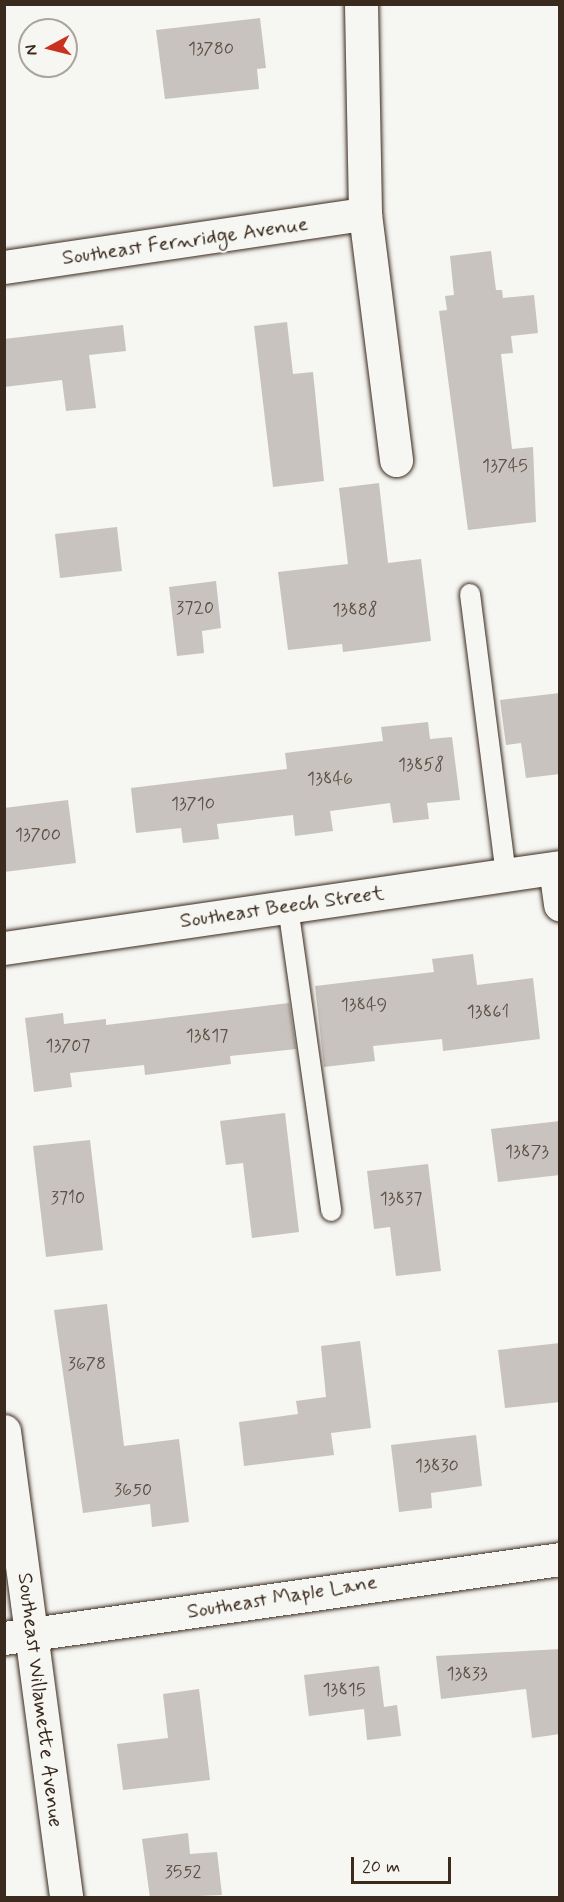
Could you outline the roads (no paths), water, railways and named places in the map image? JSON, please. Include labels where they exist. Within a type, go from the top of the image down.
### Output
[{"type":"street","points":[[361,4],[365,214],[396,460]]},
{"type":"street","name":"Southeast Fernridge Avenue","points":[[4,267],[365,214]]},
{"type":"street","points":[[557,868],[560,905]]},
{"type":"street","name":"Southeast Beech Street","points":[[4,948],[557,868]]},
{"type":"street","name":"Southeast Willamette Avenue","points":[[4,1431],[18,1636],[66,1898]]},
{"type":"street","name":"Southeast Maple Lane","points":[[18,1636],[560,1559]]},
{"type":"lane","points":[[470,594],[506,875]]},
{"type":"lane","points":[[288,907],[330,1211]]}]
